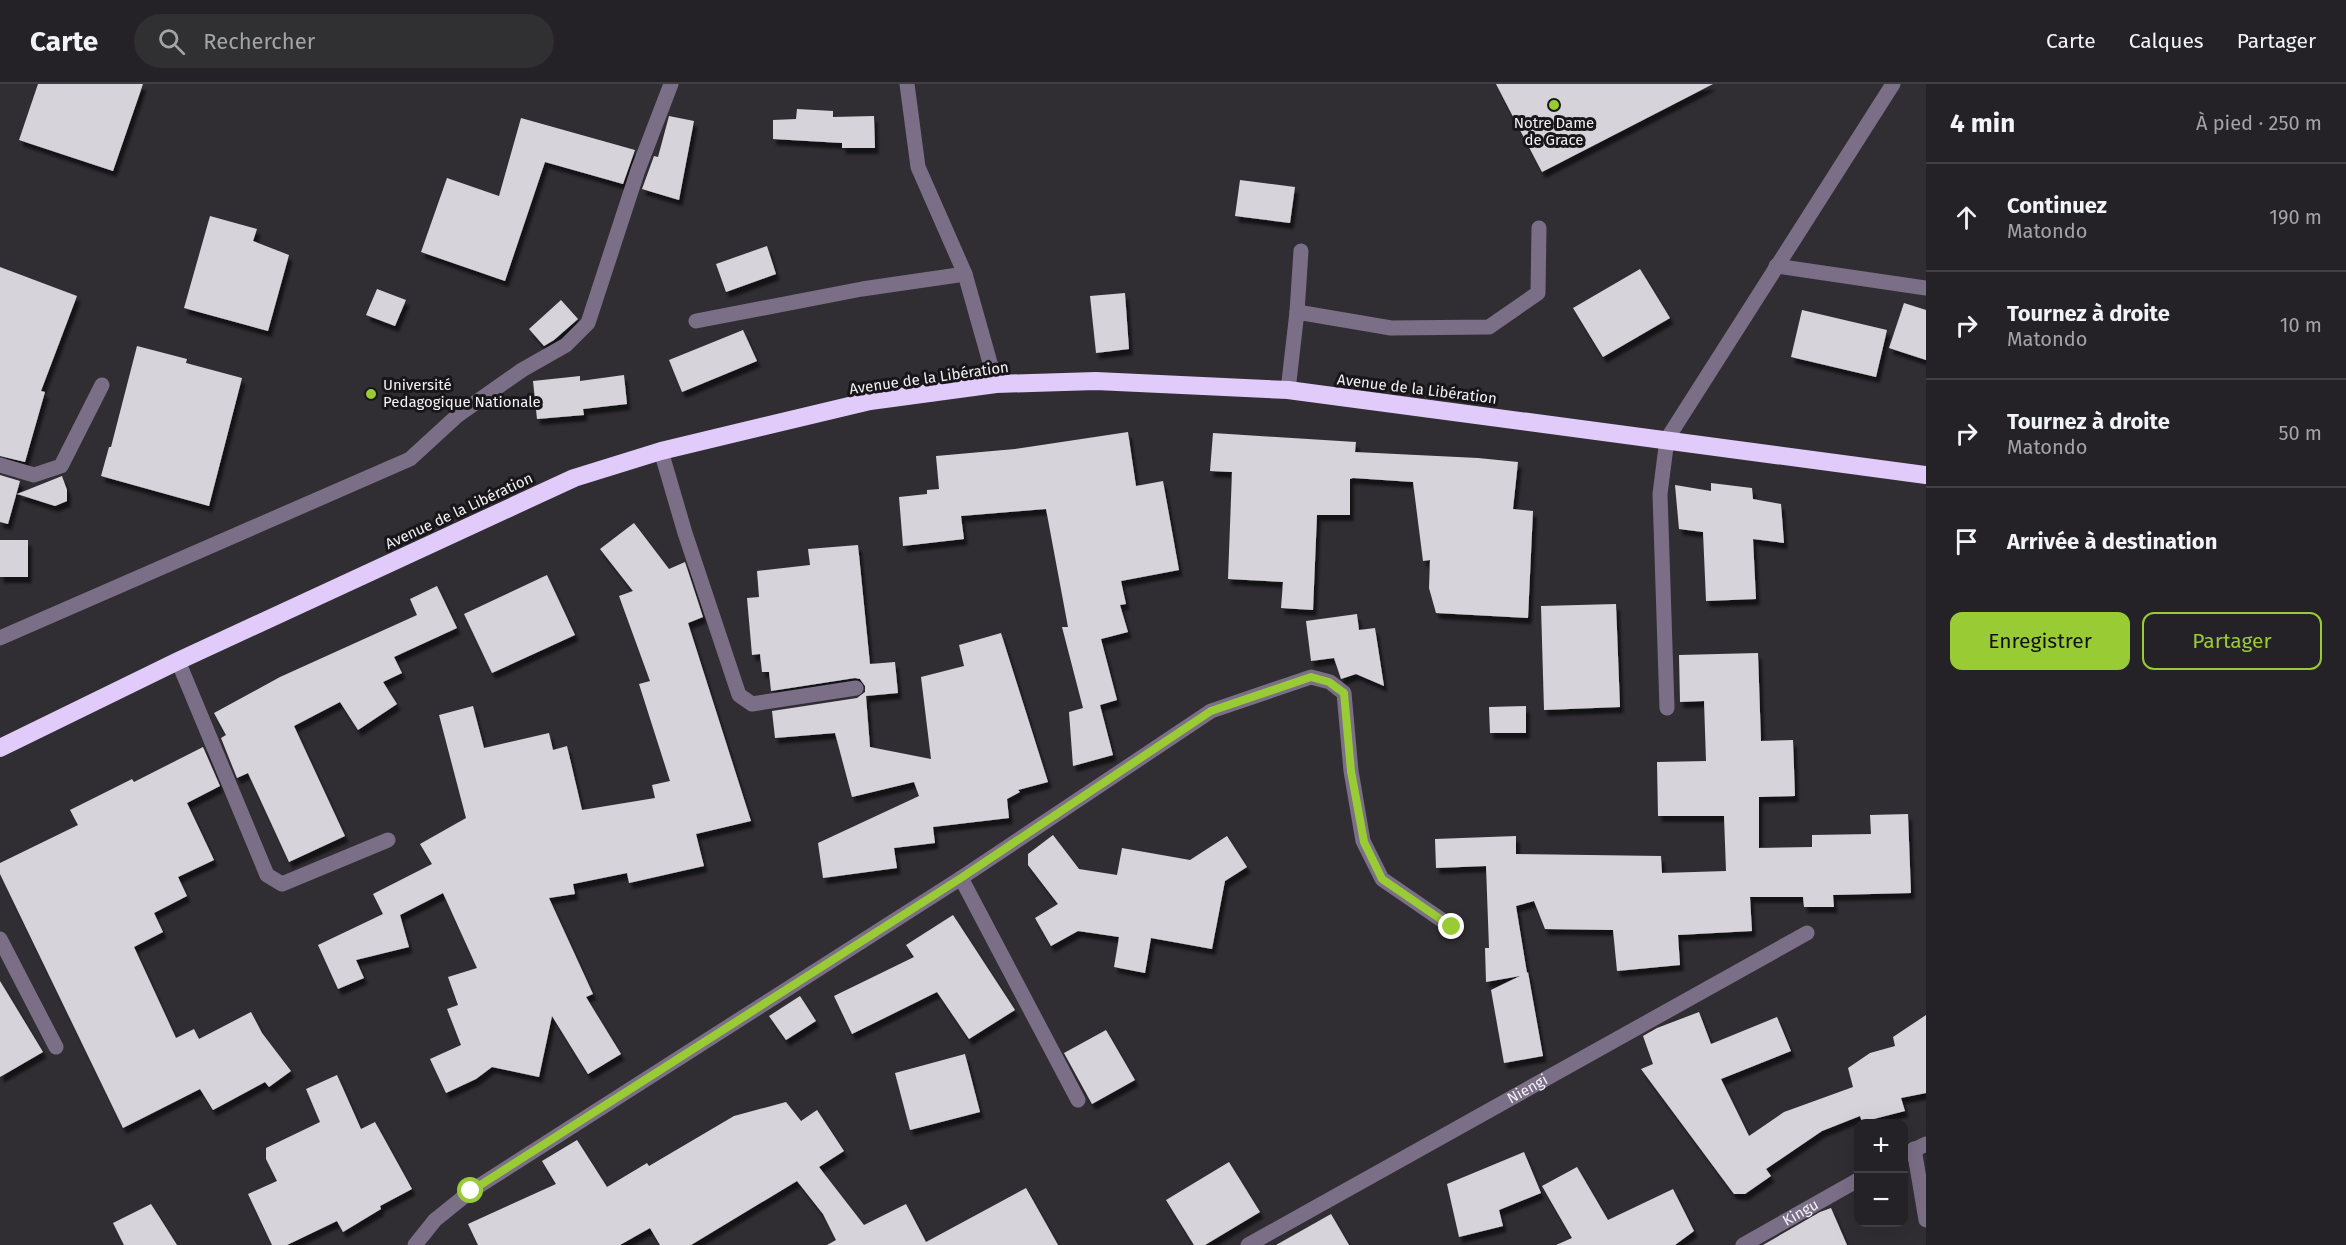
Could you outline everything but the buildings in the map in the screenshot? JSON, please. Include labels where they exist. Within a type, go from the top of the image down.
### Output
[{"type":"highway","name":"Avenue de la Libération","points":[[0,748],[178,661],[574,478],[661,451],[870,401],[996,384],[1096,381],[1288,390],[1926,475]]},
{"type":"street","points":[[0,638],[410,459],[458,415],[522,370],[566,345],[588,323],[638,170],[671,84]]},
{"type":"street","points":[[907,84],[918,167],[965,274],[996,384]]},
{"type":"street","points":[[1667,708],[1660,494],[1667,439],[1893,84]]},
{"type":"street","points":[[1297,312],[1391,328],[1489,327],[1538,293],[1539,228]]},
{"type":"street","points":[[1288,390],[1301,251]]},
{"type":"street","points":[[1776,266],[1926,288]]},
{"type":"street","points":[[696,321],[862,289],[965,274]]},
{"type":"street","points":[[0,465],[34,475],[61,465],[102,386]]},
{"type":"street","points":[[661,451],[685,533],[740,695],[752,704],[856,688]]},
{"type":"street","points":[[178,661],[267,875],[282,884],[388,840]]},
{"type":"street","points":[[415,1245],[435,1220],[471,1191],[961,878],[1211,711],[1311,677],[1329,682],[1344,693],[1351,771],[1364,842],[1382,879],[1452,927]]},
{"type":"street","points":[[961,878],[1078,1100]]},
{"type":"street","name":"Niengi","points":[[1248,1245],[1807,933]]},
{"type":"street","points":[[0,939],[56,1047]]},
{"type":"street","points":[[1914,1149],[1926,1220]]},
{"type":"street","name":"Kingu","points":[[1743,1245],[1854,1182]]},
{"type":"place","name":"Notre Dame de Grace","points":[[1554,105]]},
{"type":"place","name":"Université Pedagogique Nationale","points":[[371,394]]},
{"type":"route","points":[[471,1191],[961,878],[1211,711],[1311,677],[1329,682],[1344,693],[1351,771],[1364,842],[1382,879],[1452,927]]}]
